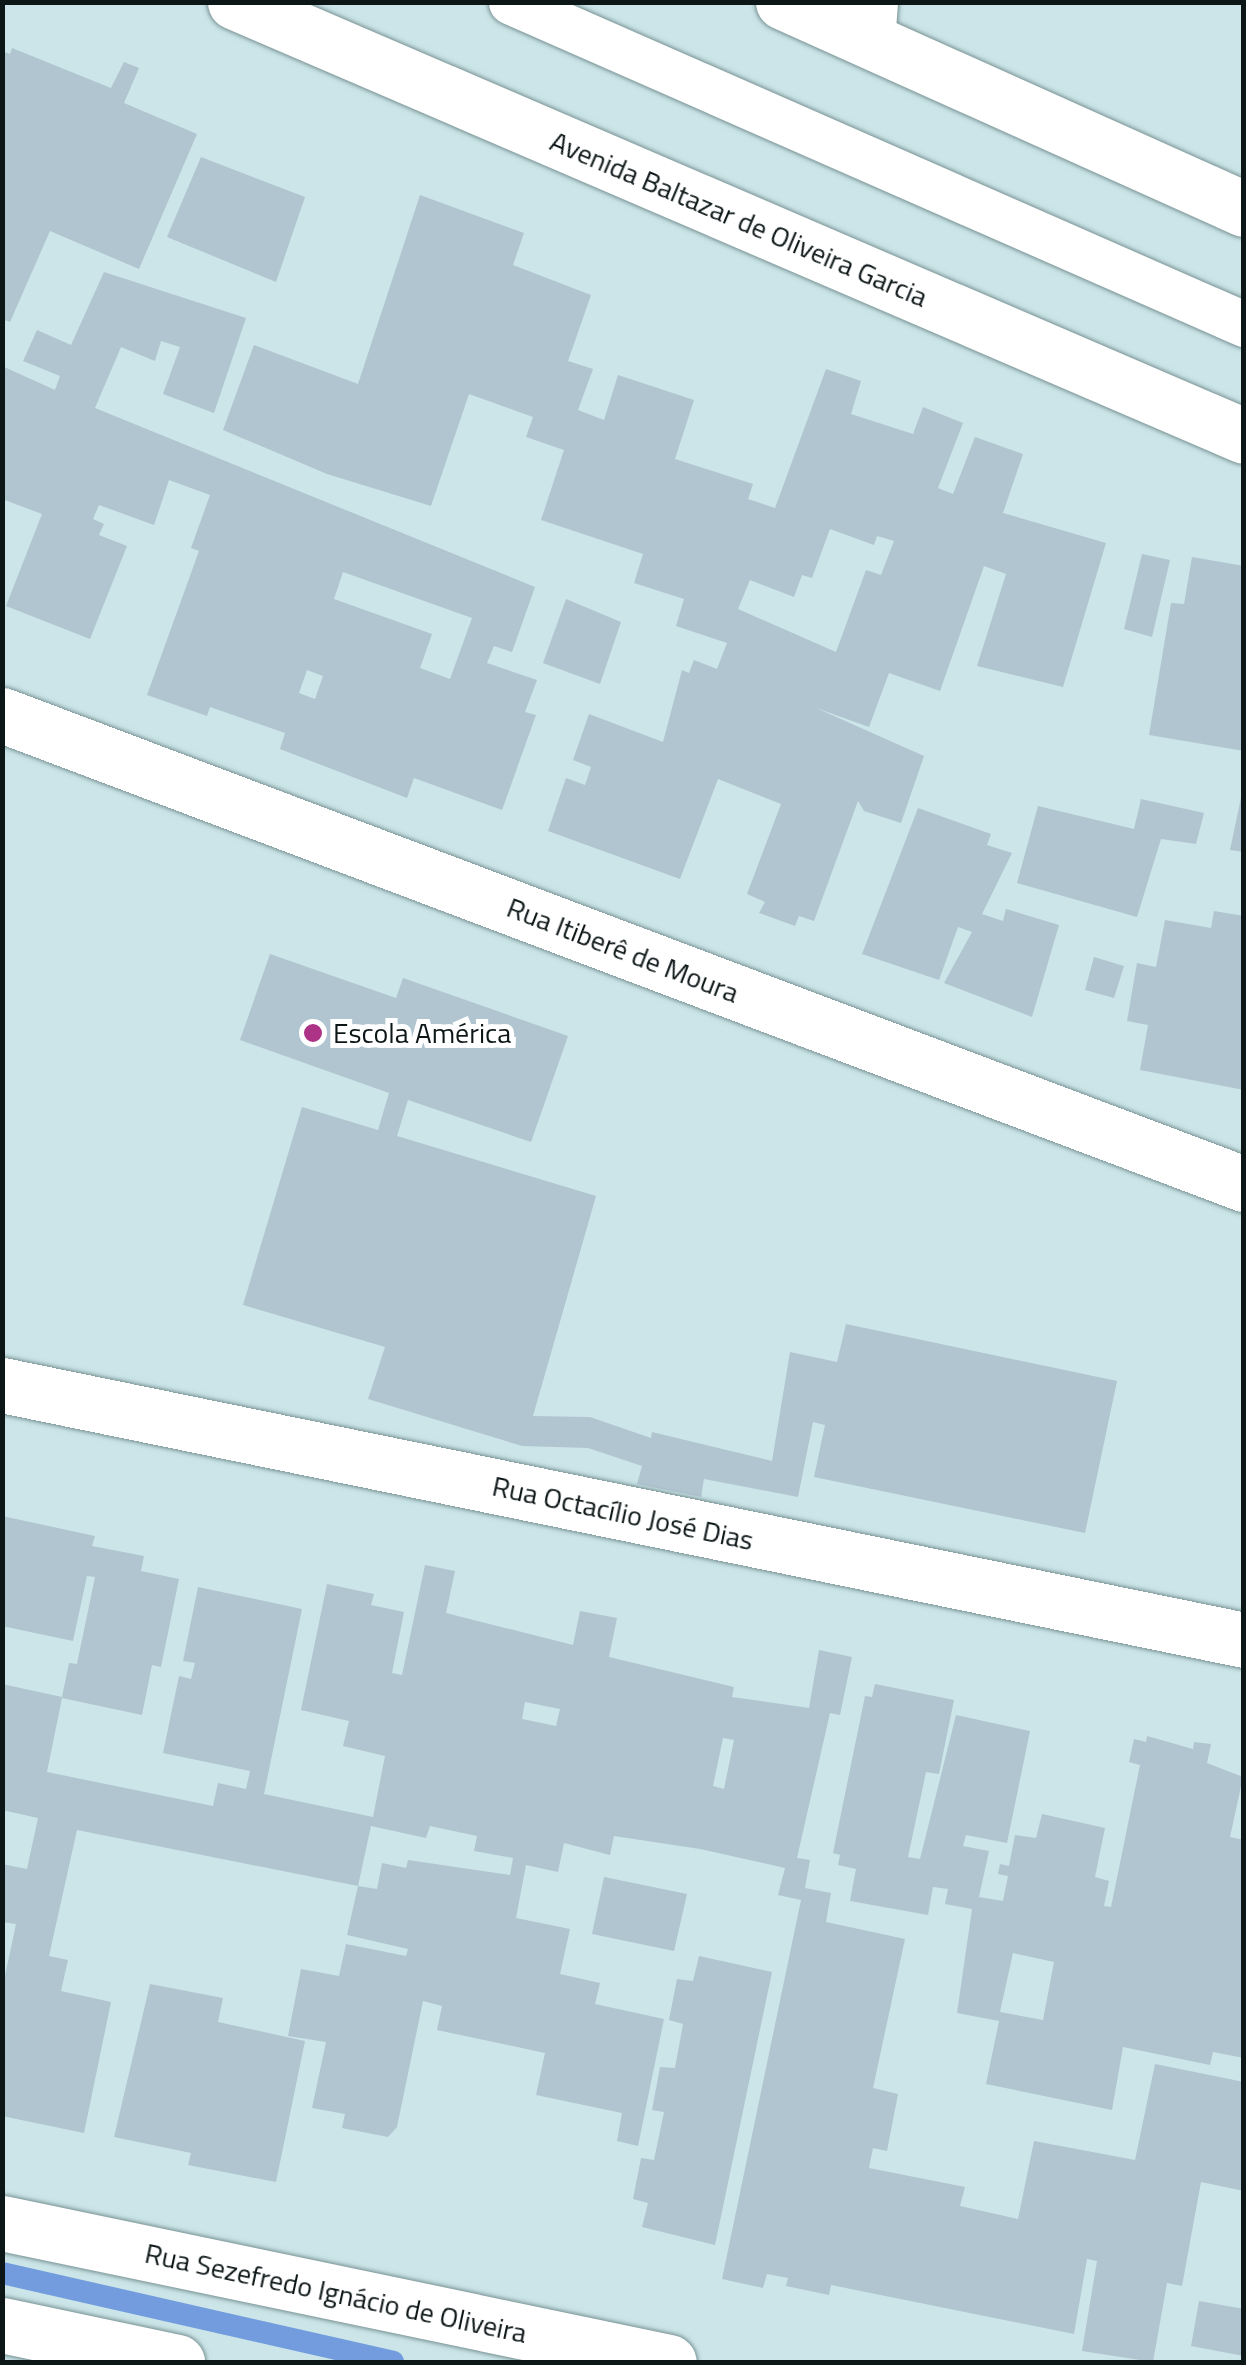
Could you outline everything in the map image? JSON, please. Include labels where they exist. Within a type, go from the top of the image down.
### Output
[{"type":"street","name":"Avenida Baltazar de Oliveira Garcia","points":[[235,2],[1244,436]]},
{"type":"street","points":[[783,2],[874,22],[1244,209]]},
{"type":"street","name":"Rua Itiberê de Moura","points":[[2,715],[1244,1184]]},
{"type":"street","name":"Rua Octacílio José Dias","points":[[2,1385],[1244,1640]]},
{"type":"street","name":"Rua Sezefredo Ignácio de Oliveira","points":[[2,2223],[669,2362]]},
{"type":"street","points":[[2,2325],[178,2362]]},
{"type":"lane","points":[[511,2],[1244,324]]},
{"type":"building","points":[[12,48],[111,88],[124,62],[139,68],[124,103],[197,134],[139,269],[50,231],[10,322],[2,319],[2,51],[10,54]]},
{"type":"building","points":[[201,157],[305,197],[276,282],[167,237]]},
{"type":"building","points":[[420,195],[524,233],[513,265],[591,295],[568,361],[593,369],[578,410],[604,420],[618,375],[694,400],[675,459],[753,484],[748,499],[775,508],[826,369],[861,381],[851,414],[913,434],[923,407],[963,423],[938,488],[953,494],[975,437],[1023,454],[1003,513],[1106,543],[1063,687],[977,666],[1006,574],[984,566],[940,691],[889,673],[869,727],[816,708],[924,756],[901,823],[864,811],[858,801],[814,921],[799,916],[795,926],[759,913],[765,902],[747,894],[781,804],[718,779],[680,879],[548,831],[566,778],[585,785],[591,767],[573,760],[589,714],[663,742],[682,670],[689,673],[694,660],[717,669],[727,643],[676,626],[684,599],[634,583],[643,554],[541,520],[564,450],[526,437],[533,417],[469,394],[431,506],[327,474],[223,430],[254,345],[358,384]],"holes":[[[830,529],[874,545],[877,536],[894,541],[881,575],[866,570],[836,652],[738,609],[750,580],[794,597],[802,575],[812,578]]]},
{"type":"building","points":[[104,272],[246,318],[214,413],[163,394],[180,347],[161,341],[155,361],[121,347],[95,408],[535,587],[512,652],[494,646],[487,663],[537,680],[525,712],[536,715],[502,810],[414,778],[407,798],[280,749],[285,733],[210,707],[207,716],[147,695],[199,551],[191,548],[210,495],[169,480],[154,525],[99,505],[93,519],[104,524],[99,535],[127,546],[90,639],[6,606],[42,514],[2,499],[2,366],[55,390],[60,376],[23,361],[37,330],[71,345]],"holes":[[[343,572],[472,618],[450,679],[420,668],[432,634],[334,599]],[[307,670],[323,676],[315,699],[299,693]]]},
{"type":"building","points":[[1142,554],[1170,560],[1152,637],[1124,629]]},
{"type":"building","points":[[1192,557],[1244,566],[1244,751],[1149,735],[1171,603],[1184,604]]},
{"type":"building","points":[[566,599],[621,622],[600,684],[543,663]]},
{"type":"building","points":[[1244,793],[1244,852],[1230,850]]},
{"type":"building","points":[[1141,799],[1204,813],[1196,844],[1161,839],[1137,917],[1017,883],[1038,806],[1134,829]]},
{"type":"building","points":[[918,808],[991,834],[987,845],[1012,853],[982,914],[1003,921],[1006,909],[1059,925],[1032,1017],[944,983],[972,932],[958,927],[939,980],[862,954]]},
{"type":"building","points":[[1214,911],[1244,916],[1244,1090],[1140,1070],[1148,1025],[1127,1021],[1137,963],[1156,967],[1165,920],[1211,928]]},
{"type":"building","points":[[270,954],[396,998],[403,978],[568,1036],[531,1142],[408,1100],[397,1136],[596,1196],[533,1416],[590,1417],[651,1438],[652,1432],[772,1461],[790,1352],[837,1362],[846,1324],[1117,1381],[1085,1533],[814,1477],[825,1425],[813,1422],[798,1497],[704,1479],[701,1497],[637,1484],[642,1466],[588,1448],[522,1446],[368,1399],[385,1347],[243,1305],[302,1107],[378,1130],[389,1093],[240,1040]]},
{"type":"building","points":[[1094,957],[1124,966],[1114,998],[1085,990]]},
{"type":"building","points":[[2,1516],[95,1536],[92,1546],[144,1556],[141,1571],[179,1579],[161,1667],[152,1665],[142,1715],[62,1698],[47,1772],[213,1806],[218,1783],[246,1789],[250,1771],[163,1753],[179,1676],[191,1679],[195,1663],[183,1661],[198,1587],[302,1609],[264,1794],[373,1817],[385,1756],[343,1746],[349,1721],[301,1710],[327,1584],[374,1594],[371,1605],[404,1612],[392,1673],[402,1675],[425,1565],[455,1571],[446,1613],[573,1645],[580,1611],[617,1618],[609,1657],[734,1687],[732,1697],[809,1708],[819,1650],[852,1657],[840,1715],[830,1713],[797,1858],[810,1860],[805,1888],[831,1893],[826,1922],[905,1939],[873,2088],[898,2094],[887,2151],[873,2148],[869,2168],[965,2187],[960,2206],[1018,2219],[1034,2141],[1135,2160],[1155,2064],[1244,2082],[1244,2191],[1201,2182],[1182,2286],[1167,2283],[1153,2362],[1082,2351],[1097,2261],[1087,2259],[1074,2334],[831,2285],[829,2295],[786,2286],[788,2278],[767,2274],[763,2288],[722,2279],[801,1900],[778,1895],[785,1868],[700,1849],[614,1836],[610,1855],[564,1843],[558,1872],[526,1865],[516,1918],[570,1929],[560,1974],[600,1983],[595,2004],[664,2019],[638,2146],[617,2141],[622,2113],[536,2095],[545,2053],[437,2030],[442,2006],[423,2001],[397,2127],[388,2137],[342,2128],[345,2114],[312,2108],[326,2042],[288,2036],[301,1969],[339,1976],[346,1944],[406,1956],[408,1949],[347,1935],[358,1886],[77,1830],[49,1956],[68,1960],[61,1991],[111,2002],[84,2133],[2,2116],[2,1990],[16,1924],[2,1922],[2,1864],[27,1869],[38,1818],[2,1810],[2,1684],[62,1697],[69,1663],[77,1664],[95,1577],[87,1576],[73,1641],[2,1626]],"holes":[[[525,1702],[560,1709],[556,1726],[522,1719]],[[723,1738],[734,1740],[724,1789],[713,1786]],[[371,1826],[426,1838],[430,1826],[477,1836],[474,1851],[513,1858],[510,1875],[408,1860],[406,1868],[382,1863],[377,1889],[358,1886]]]},
{"type":"building","points":[[875,1684],[954,1700],[939,1774],[926,1772],[908,1857],[920,1859],[956,1715],[1030,1731],[1007,1843],[966,1835],[963,1846],[989,1851],[979,1897],[1003,1901],[1008,1876],[998,1874],[1000,1864],[1009,1866],[1015,1835],[1036,1838],[1042,1814],[1105,1828],[1095,1877],[1109,1881],[1104,1906],[1111,1907],[1140,1765],[1129,1762],[1134,1739],[1146,1742],[1147,1736],[1193,1749],[1194,1742],[1211,1744],[1207,1763],[1243,1777],[1230,1837],[1244,1840],[1244,2058],[1213,2052],[1210,2065],[1123,2047],[1112,2110],[986,2084],[999,2021],[957,2013],[972,1909],[945,1904],[948,1889],[933,1887],[928,1915],[850,1901],[856,1869],[838,1865],[840,1855],[833,1853],[865,1696],[872,1697]],"holes":[[[1013,1953],[1054,1962],[1043,2020],[1000,2012]]]},
{"type":"building","points":[[604,1877],[687,1894],[674,1951],[592,1934]]},
{"type":"building","points":[[699,1956],[772,1972],[715,2245],[642,2227],[648,2203],[633,2199],[641,2158],[654,2160],[664,2112],[652,2110],[660,2067],[675,2068],[683,2024],[669,2020],[677,1979],[693,1981]]},
{"type":"building","points":[[150,1984],[223,1998],[218,2022],[305,2041],[276,2182],[188,2165],[191,2153],[114,2137]]},
{"type":"building","points":[[1199,2301],[1244,2309],[1244,2356],[1191,2346]]},
{"type":"waterway","points":[[2,2273],[393,2362]]},
{"type":"place","name":"Escola América","points":[[313,1033]]}]
